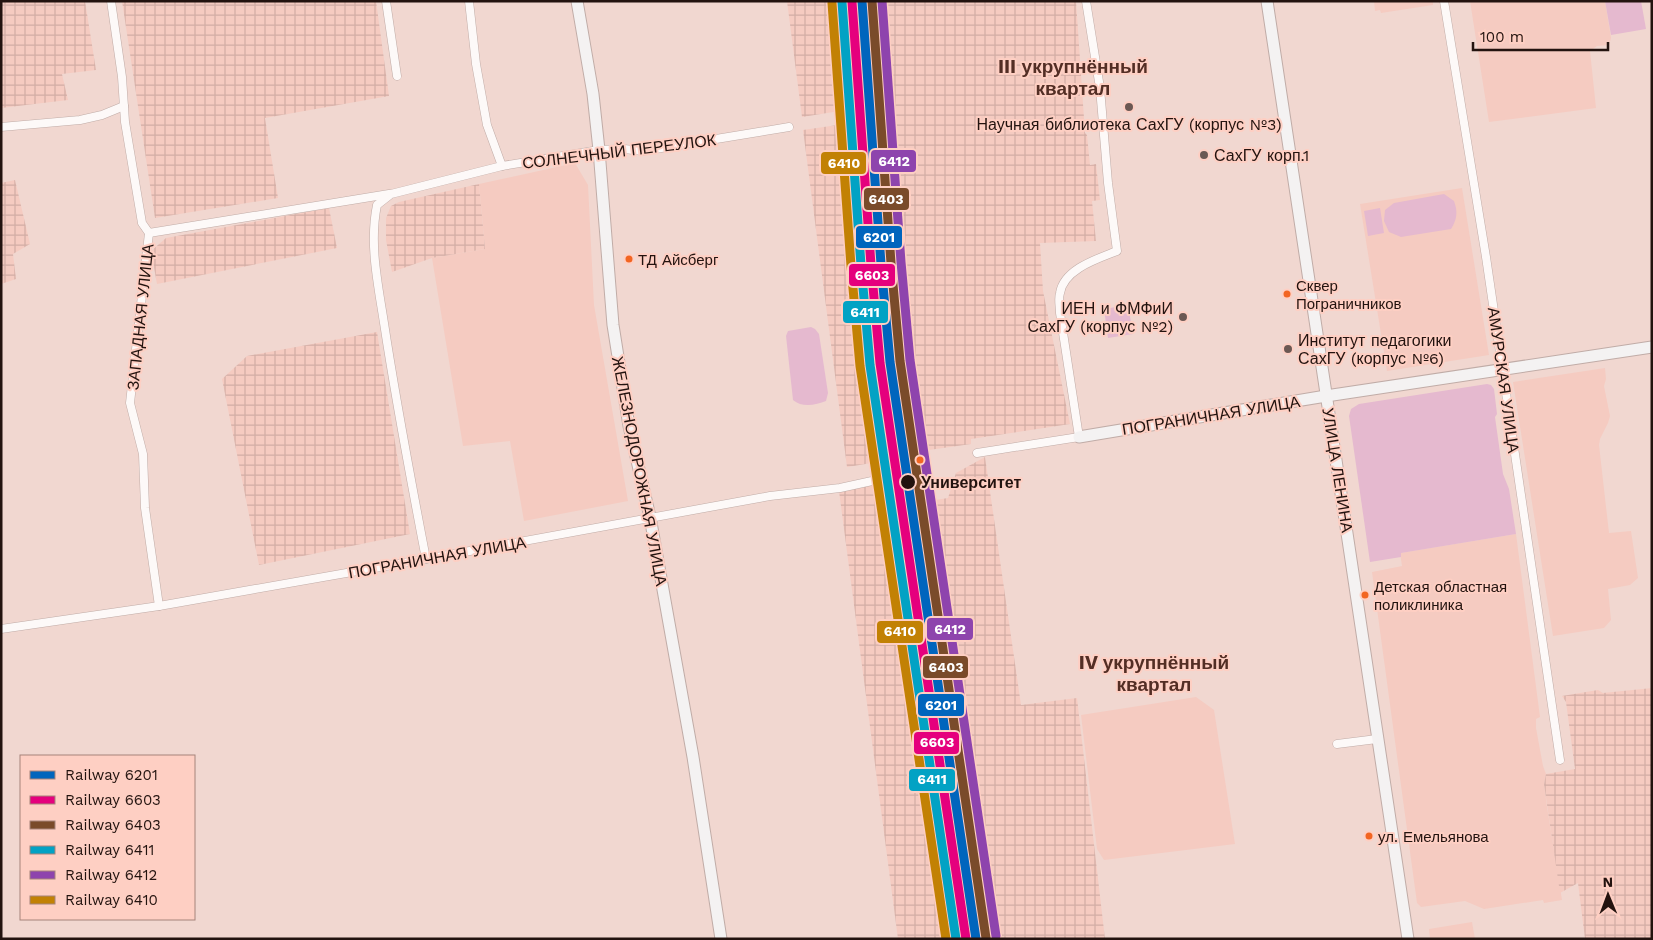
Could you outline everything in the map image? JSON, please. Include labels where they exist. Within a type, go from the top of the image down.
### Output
[{"type":"main road","name":"ЖЕЛЕЗНОДОРОЖНАЯ УЛИЦА","points":[[577,1],[593,94],[613,325],[629,426],[650,518],[693,757],[721,939]]},
{"type":"main road","name":"УЛИЦА ЛЕНИНА","points":[[1267,1],[1408,939]]},
{"type":"main road","name":"ПОГРАНИЧНАЯ УЛИЦА","points":[[1079,436],[1326,396],[1652,347]]},
{"type":"street","name":"ЗАПАДНАЯ УЛИЦА","points":[[111,1],[122,77],[125,122],[142,223],[150,233],[130,403],[144,454],[145,508],[159,606]]},
{"type":"street","points":[[386,1],[397,76]]},
{"type":"street","points":[[469,1],[476,64],[487,125],[502,166]]},
{"type":"street","points":[[1079,436],[1060,313],[1060,294],[1064,282],[1086,263],[1117,251],[1108,183],[1100,88],[1086,1]]},
{"type":"street","name":"АМУРСКАЯ УЛИЦА","points":[[1444,1],[1486,257],[1560,760]]},
{"type":"street","points":[[1,127],[80,120],[102,116],[124,106]]},
{"type":"street","name":"СОЛНЕЧНЫЙ ПЕРЕУЛОК","points":[[150,233],[391,194],[502,166],[599,150],[624,149],[643,151],[789,127]]},
{"type":"street","points":[[391,194],[376,205],[373,221],[375,259],[394,394],[426,559]]},
{"type":"street","name":"ПОГРАНИЧНАЯ УЛИЦА","points":[[977,453],[1079,436]]},
{"type":"street","name":"ПОГРАНИЧНАЯ УЛИЦА","points":[[1,629],[159,606],[770,496],[840,488],[872,481]]},
{"type":"street","points":[[1337,744],[1377,739]]},
{"type":"shaded area","points":[[1,1],[85,1],[96,70],[62,74],[68,100],[1,108]]},
{"type":"shaded area","points":[[122,1],[376,1],[389,96],[265,118],[278,198],[155,218]]},
{"type":"shaded area","points":[[787,1],[847,1],[857,93],[846,110],[802,117]]},
{"type":"shaded area","points":[[873,1],[1076,1],[1085,133],[1087,135],[1090,165],[1096,164],[1100,200],[1092,201],[1096,241],[1040,243],[1043,291],[1070,424],[971,439],[971,444],[908,453],[894,361],[885,265],[907,262]]},
{"type":"shaded area","points":[[1374,1],[1433,1],[1433,5],[1381,13],[1380,10],[1375,11]]},
{"type":"shaded area","points":[[1470,1],[1605,1],[1611,38],[1609,45],[1597,46],[1590,51],[1596,108],[1489,122]]},
{"type":"shaded area","points":[[1605,1],[1641,1],[1646,29],[1611,35]]},
{"type":"shaded area","points":[[865,121],[883,362],[871,363],[884,461],[847,467],[803,130]]},
{"type":"shaded area","points":[[575,163],[588,185],[594,305],[628,501],[524,521],[510,441],[463,446],[432,258],[485,249],[479,184]]},
{"type":"shaded area","points":[[15,180],[30,244],[13,254],[16,279],[1,284],[1,183]]},
{"type":"shaded area","points":[[479,184],[485,249],[432,258],[392,272],[386,240],[386,218],[391,206],[399,202]]},
{"type":"shaded area","points":[[1462,188],[1489,355],[1387,371],[1360,204]]},
{"type":"shaded area","points":[[1444,194],[1454,201],[1456,209],[1456,219],[1451,229],[1401,237],[1389,232],[1384,221],[1385,210],[1394,203]]},
{"type":"shaded area","points":[[329,208],[337,248],[157,284],[151,251],[166,238]]},
{"type":"shaded area","points":[[1380,208],[1384,233],[1368,236],[1364,211]]},
{"type":"shaded area","points":[[1128,305],[1133,334],[1108,338],[1104,309]]},
{"type":"shaded area","points":[[811,327],[819,334],[828,393],[826,401],[814,405],[805,405],[793,400],[786,336],[788,331]]},
{"type":"shaded area","points":[[377,332],[410,534],[259,565],[222,379],[247,356]]},
{"type":"shaded area","points":[[1605,368],[1606,379],[1604,386],[1610,416],[1599,445],[1609,533],[1631,531],[1638,578],[1630,585],[1608,589],[1611,620],[1604,628],[1553,636],[1513,382]]},
{"type":"shaded area","points":[[1487,384],[1491,385],[1494,389],[1497,414],[1495,417],[1503,474],[1509,489],[1516,534],[1401,553],[1401,557],[1370,562],[1349,416],[1351,409],[1359,404]]},
{"type":"shaded area","points":[[985,457],[1021,705],[1077,698],[1105,939],[982,939],[922,502],[948,498],[956,473]]},
{"type":"shaded area","points":[[889,481],[949,939],[898,939],[839,491]]},
{"type":"shaded area","points":[[1516,534],[1540,717],[1536,719],[1536,728],[1546,774],[1544,784],[1562,900],[1544,903],[1543,900],[1484,909],[1465,901],[1421,907],[1417,903],[1372,572],[1402,566],[1400,553]]},
{"type":"shaded area","points":[[1652,688],[1652,939],[1585,939],[1578,883],[1560,893],[1544,784],[1546,774],[1575,769],[1566,702],[1562,696],[1598,690],[1603,693]]},
{"type":"shaded area","points":[[1196,697],[1214,710],[1235,844],[1104,860],[1097,849],[1081,715]]},
{"type":"shaded area","points":[[1472,922],[1475,939],[1430,939],[1429,929]]},
{"type":"rail line","name":"6201","points":[[862,1],[890,362],[976,939]]},
{"type":"rail line","name":"6403","points":[[872,1],[900,361],[986,938]]},
{"type":"rail line","name":"6412","points":[[882,1],[910,360],[996,936]]},
{"type":"rail line","name":"6411","points":[[842,2],[870,365],[956,939]]},
{"type":"rail line","name":"6603","points":[[852,2],[880,363],[966,939]]},
{"type":"rail line","name":"6410","points":[[832,3],[860,366],[946,939]]},
{"type":"place","name":"Научная библиотека СахГУ (корпус №3)","points":[[1129,107]]},
{"type":"place","name":"СахГУ корп.1","points":[[1204,155]]},
{"type":"place","name":"ТД Айсберг","points":[[629,259]]},
{"type":"place","name":"Сквер Пограничников","points":[[1287,294]]},
{"type":"place","name":"ИЕН и ФМФиИ СахГУ (корпус №2)","points":[[1183,317]]},
{"type":"place","name":"Институт педагогики СахГУ (корпус №6)","points":[[1288,349]]},
{"type":"place","name":"Университет","points":[[908,482]]},
{"type":"place","name":"Детская областная поликлиника","points":[[1365,595]]},
{"type":"place","name":"ул. Емельянова","points":[[1369,836]]},
{"type":"district","name":"III укрупнённый квартал","points":[[1073,77]]},
{"type":"district","name":"IV укрупнённый квартал","points":[[1154,673]]}]
